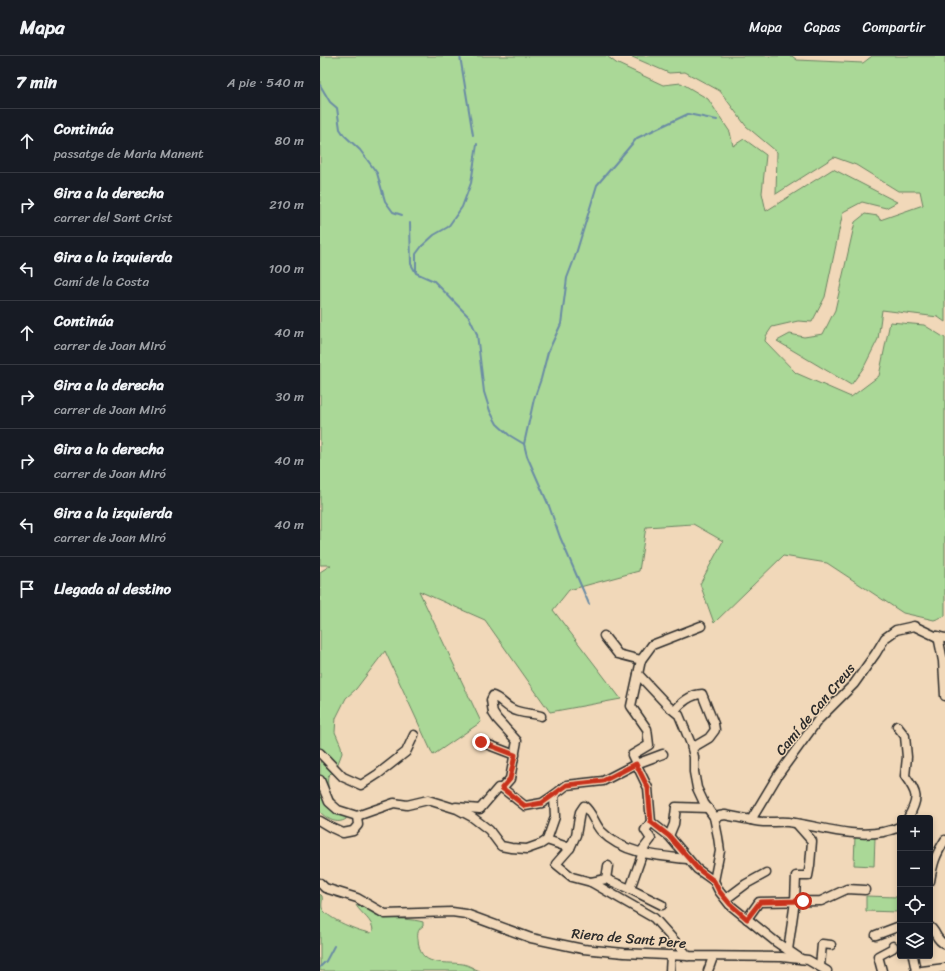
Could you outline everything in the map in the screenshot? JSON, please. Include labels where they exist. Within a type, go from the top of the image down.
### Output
[{"type":"street","points":[[630,889],[642,852],[651,839],[645,830],[651,822],[648,788],[632,755],[649,746],[647,729],[631,706],[641,660],[652,645],[701,626]]},
{"type":"street","name":"Camí de Can Creus","points":[[751,820],[782,770],[818,720],[854,684],[885,638],[896,630],[914,626],[942,637]]},
{"type":"street","points":[[604,636],[618,654],[641,660]]},
{"type":"street","points":[[942,637],[945,696]]},
{"type":"street","points":[[638,674],[679,715],[692,748],[694,757],[694,772],[698,788],[714,817],[720,851],[714,881]]},
{"type":"street","points":[[675,711],[685,701],[697,694],[702,694],[715,730],[709,738],[692,748]]},
{"type":"street","points":[[447,806],[480,809],[498,788],[502,788],[510,779],[517,741],[493,713],[491,700],[493,696],[500,699],[511,709],[541,716]]},
{"type":"street","points":[[897,726],[905,736],[907,757],[905,776],[914,790],[916,805],[910,815]]},
{"type":"street","points":[[320,753],[343,777],[361,785],[406,752],[414,735]]},
{"type":"street","points":[[481,742],[515,755]]},
{"type":"street","points":[[502,788],[525,806],[542,803],[567,785],[603,781],[636,764],[663,754]]},
{"type":"street","points":[[320,780],[329,802],[338,810],[357,816],[394,803],[407,805],[428,800],[457,809],[472,817],[489,830],[501,846],[511,848],[527,849],[541,844],[546,840],[555,817],[554,795]]},
{"type":"street","points":[[687,859],[642,852],[611,840],[600,829],[589,810],[584,806],[580,812],[576,835],[570,848],[556,864],[572,877],[591,882],[654,918],[688,956]]},
{"type":"street","points":[[669,836],[674,824],[676,807],[708,808]]},
{"type":"street","points":[[714,817],[725,815],[758,822],[787,822],[853,834],[873,834],[897,828]]},
{"type":"street","points":[[320,821],[330,828],[343,833],[353,831],[358,825],[357,816]]},
{"type":"street","points":[[651,822],[669,836],[687,859],[714,881],[719,891],[730,904],[747,919],[802,960]]},
{"type":"street","points":[[788,950],[795,901],[796,876],[808,876],[812,841],[797,824]]},
{"type":"street","points":[[546,840],[570,848]]},
{"type":"street","points":[[933,863],[935,856],[945,840]]},
{"type":"street","points":[[606,879],[608,866]]},
{"type":"street","points":[[726,899],[746,884],[766,873]]},
{"type":"street","points":[[591,882],[606,879],[662,905]]},
{"type":"street","name":"Riera de Sant Pere","points":[[320,883],[325,888],[358,898],[385,914],[452,912],[466,914],[531,938],[583,949],[624,953],[688,956],[782,957],[808,960],[824,969]]},
{"type":"street","points":[[747,919],[760,902],[821,901],[847,890],[865,890]]},
{"type":"street","points":[[876,935],[897,927]]},
{"type":"street","points":[[933,928],[939,942],[945,944]]},
{"type":"street","points":[[824,969],[822,944],[831,945]]},
{"type":"street","points":[[882,971],[878,956],[893,948],[893,946]]},
{"type":"street","points":[[670,971],[671,955]]},
{"type":"street","points":[[708,971],[713,957]]},
{"type":"street","points":[[914,959],[916,971]]},
{"type":"street","points":[[922,971],[945,968]]},
{"type":"green space","points":[[320,56],[607,56],[616,63],[663,85],[681,83],[708,99],[730,132],[733,146],[744,139],[766,155],[762,193],[766,211],[833,169],[897,202],[886,208],[862,202],[843,212],[825,297],[812,322],[798,321],[772,327],[766,336],[765,341],[796,373],[851,397],[879,376],[890,322],[924,325],[945,338],[945,616],[934,620],[903,613],[827,563],[783,556],[714,623],[700,584],[723,541],[693,524],[646,527],[639,571],[569,590],[553,610],[621,699],[550,712],[485,620],[419,591],[481,722],[433,755],[385,651],[356,689],[346,698],[336,718],[335,732],[341,746],[342,753],[334,774],[331,773],[328,776],[328,786],[334,800],[342,807],[347,809],[346,819],[343,821],[336,821],[323,815],[320,812],[320,572],[331,565],[320,565]]},
{"type":"green space","points":[[630,56],[792,56],[797,60],[863,63],[872,56],[945,56],[945,322],[938,317],[882,310],[878,339],[864,367],[851,385],[777,341],[790,334],[804,337],[823,334],[835,310],[855,222],[865,214],[878,216],[880,220],[923,205],[920,191],[898,191],[856,165],[834,157],[776,194],[777,152],[746,126],[720,91],[685,72],[669,73]]},
{"type":"green space","points":[[855,836],[875,838],[874,866],[854,865]]},
{"type":"green space","points":[[320,894],[322,896],[322,908],[325,912],[352,928],[366,932],[371,933],[373,931],[371,924],[356,905],[382,917],[423,922],[423,926],[418,933],[419,948],[427,959],[465,965],[480,971],[320,971]]},
{"type":"green space","points":[[866,896],[897,897],[897,912],[866,911]]},
{"type":"waterway","points":[[460,56],[473,135]]},
{"type":"waterway","points":[[320,85],[330,102],[337,108],[340,129],[344,135],[360,150],[377,173],[385,201],[393,212],[402,215]]},
{"type":"waterway","points":[[524,444],[534,399],[548,352],[561,324],[567,278],[597,185],[637,138],[688,114],[717,120]]},
{"type":"waterway","points":[[416,271],[416,254],[434,235],[448,227],[462,207],[471,183],[477,144]]},
{"type":"waterway","points":[[410,223],[411,264],[416,273],[434,281],[469,317],[477,334],[484,392],[490,411],[497,424],[509,435],[524,444],[527,456],[589,604]]},
{"type":"waterway","points":[[320,967],[326,961],[334,946]]},
{"type":"route","points":[[481,742],[515,755],[510,779],[502,788],[525,806],[542,803],[567,785],[603,781],[636,764],[648,788],[651,822],[669,836],[687,859],[714,881],[719,891],[742,915],[747,919],[760,902],[803,901]]}]
